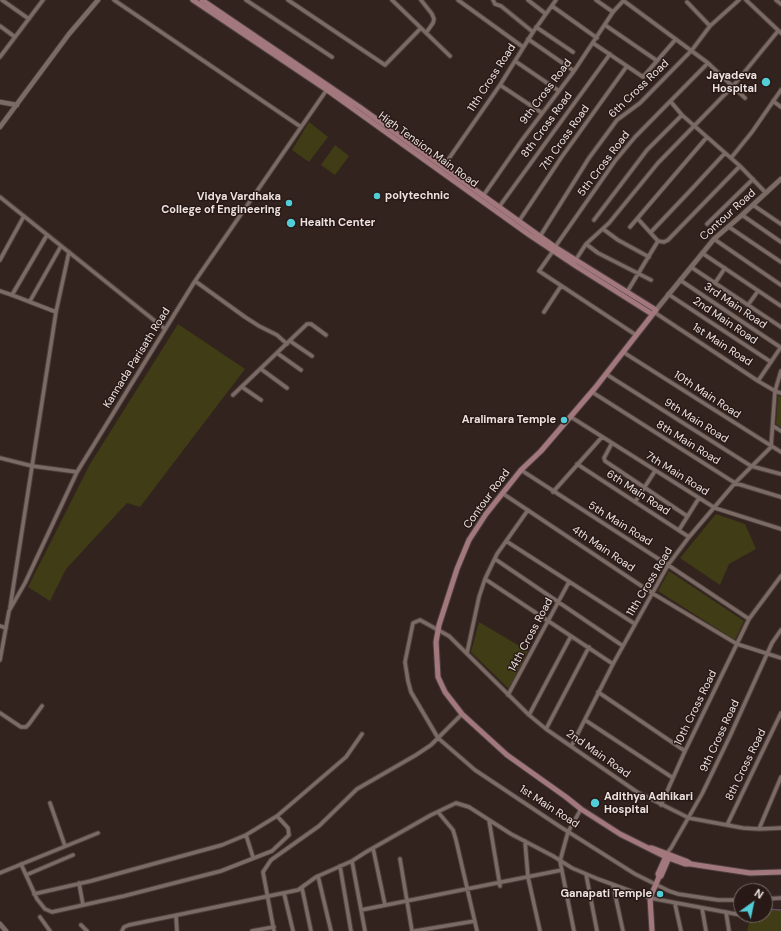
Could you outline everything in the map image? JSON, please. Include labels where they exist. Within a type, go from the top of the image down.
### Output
[{"type":"main road","name":"High Tension Main Road","points":[[193,0],[205,2],[538,238],[654,312]]},
{"type":"main road","points":[[328,88],[519,221],[538,238]]},
{"type":"main road","points":[[574,262],[626,292],[654,312]]},
{"type":"main road","name":"Contour Road","points":[[654,312],[592,392],[502,493],[469,540],[456,569],[438,629],[436,642],[438,677],[445,692],[462,714],[507,756],[566,797],[581,810],[620,834],[651,851],[691,864],[750,873],[781,872]]},
{"type":"main road","points":[[652,931],[650,898],[655,885],[661,876],[668,856]]},
{"type":"street","points":[[2,0],[29,19]]},
{"type":"street","points":[[1,55],[43,0]]},
{"type":"street","points":[[0,128],[69,34],[98,0]]},
{"type":"street","points":[[114,0],[301,127]]},
{"type":"street","points":[[246,0],[332,57]]},
{"type":"street","points":[[251,4],[254,0]]},
{"type":"street","points":[[288,0],[385,65],[421,28]]},
{"type":"street","points":[[392,0],[450,56]]},
{"type":"street","points":[[421,0],[434,19],[426,33]]},
{"type":"street","points":[[458,0],[523,47]]},
{"type":"street","points":[[493,0],[495,4],[501,6],[533,32]]},
{"type":"street","points":[[528,0],[546,14]]},
{"type":"street","name":"11th Cross Road","points":[[443,167],[500,84],[536,27],[556,0]]},
{"type":"street","points":[[596,0],[613,12]]},
{"type":"street","points":[[624,0],[692,50],[745,98]]},
{"type":"street","name":"9th Cross Road","points":[[483,196],[522,140],[574,71],[613,12],[624,0]]},
{"type":"street","name":"6th Cross Road","points":[[538,238],[589,158],[617,120],[640,103],[692,50],[710,26],[739,0]]},
{"type":"street","points":[[746,0],[779,31]]},
{"type":"street","points":[[776,0],[781,4]]},
{"type":"street","points":[[687,2],[710,26]]},
{"type":"street","points":[[552,6],[597,38]]},
{"type":"street","points":[[605,25],[656,60]]},
{"type":"street","points":[[0,26],[15,37]]},
{"type":"street","points":[[536,27],[573,52]]},
{"type":"street","points":[[574,262],[586,244],[609,224],[658,163],[733,86],[781,27]]},
{"type":"street","points":[[528,39],[574,71]]},
{"type":"street","points":[[593,43],[643,76],[676,39]]},
{"type":"street","name":"8th Cross Road","points":[[499,207],[610,54]]},
{"type":"street","points":[[514,61],[559,91]]},
{"type":"street","name":"5th Cross Road","points":[[561,286],[539,271],[615,161],[635,137],[708,63]]},
{"type":"street","name":"7th Cross Road","points":[[519,221],[561,158],[627,66]]},
{"type":"street","points":[[500,84],[542,113]]},
{"type":"street","name":"Kannada Parisath Road","points":[[0,660],[2,641],[9,611],[25,583],[77,472],[195,281],[328,88]]},
{"type":"street","points":[[731,158],[752,132],[781,90]]},
{"type":"street","points":[[773,101],[781,107]]},
{"type":"street","points":[[0,102],[17,105]]},
{"type":"street","points":[[670,102],[682,115],[740,166],[766,193]]},
{"type":"street","points":[[594,220],[647,150],[682,115]]},
{"type":"street","points":[[630,227],[707,137]]},
{"type":"street","points":[[650,232],[724,153]]},
{"type":"street","points":[[638,219],[658,241],[664,242],[668,240],[740,166]]},
{"type":"street","points":[[707,224],[753,179]]},
{"type":"street","name":"Contour Road","points":[[654,312],[714,239],[754,205],[781,179]]},
{"type":"street","points":[[0,197],[165,329]]},
{"type":"street","points":[[754,205],[781,224]]},
{"type":"street","points":[[742,215],[781,242]]},
{"type":"street","points":[[0,260],[24,216]]},
{"type":"street","points":[[729,227],[781,262]]},
{"type":"street","points":[[603,229],[618,240],[649,257]]},
{"type":"street","points":[[12,294],[47,235]]},
{"type":"street","points":[[714,239],[781,285]]},
{"type":"street","points":[[626,292],[658,241]]},
{"type":"street","points":[[586,244],[598,253],[651,280]]},
{"type":"street","points":[[30,301],[61,246]]},
{"type":"street","points":[[9,611],[56,312],[69,252]]},
{"type":"street","points":[[702,254],[781,306]]},
{"type":"street","points":[[691,267],[781,327]]},
{"type":"street","points":[[715,283],[725,268]]},
{"type":"street","name":"3rd Main Road","points":[[680,280],[780,349]]},
{"type":"street","points":[[195,281],[255,323],[278,335],[287,344]]},
{"type":"street","points":[[544,312],[561,286],[636,335]]},
{"type":"street","points":[[0,291],[12,294],[56,312]]},
{"type":"street","points":[[748,305],[758,291]]},
{"type":"street","name":"2nd Main Road","points":[[668,294],[771,362]]},
{"type":"street","name":"1st Main Road","points":[[654,312],[758,381],[781,393]]},
{"type":"street","points":[[233,395],[290,340],[309,324],[326,336]]},
{"type":"street","points":[[290,340],[312,356]]},
{"type":"street","points":[[758,381],[780,349]]},
{"type":"street","name":"10th Main Road","points":[[623,352],[781,452]]},
{"type":"street","points":[[277,353],[301,370]]},
{"type":"street","points":[[261,368],[287,388]]},
{"type":"street","points":[[771,447],[775,391],[781,371]]},
{"type":"street","name":"9th Main Road","points":[[606,374],[751,466],[781,474]]},
{"type":"street","points":[[242,387],[261,400]]},
{"type":"street","name":"8th Main Road","points":[[592,392],[735,483],[781,497]]},
{"type":"street","name":"7th Main Road","points":[[571,417],[715,508],[781,529]]},
{"type":"street","points":[[773,426],[781,431]]},
{"type":"street","points":[[553,492],[602,437]]},
{"type":"street","points":[[612,443],[604,460],[687,516]]},
{"type":"street","name":"11th Cross Road","points":[[572,745],[598,692],[668,565],[689,537],[735,483],[771,447]]},
{"type":"street","points":[[0,458],[32,466],[77,472]]},
{"type":"street","name":"6th Main Road","points":[[578,464],[689,537]]},
{"type":"street","name":"5th Main Road","points":[[521,470],[749,619]]},
{"type":"street","points":[[635,502],[655,471]]},
{"type":"street","name":"4th Main Road","points":[[502,493],[652,593],[696,618],[737,644],[781,658]]},
{"type":"street","points":[[678,530],[699,498]]},
{"type":"street","points":[[466,653],[479,597],[485,579],[494,559],[528,510]]},
{"type":"street","points":[[506,542],[635,624]]},
{"type":"street","points":[[494,559],[623,646]]},
{"type":"street","name":"10th Cross Road","points":[[661,805],[685,751],[749,619],[781,576]]},
{"type":"street","points":[[485,579],[613,664]]},
{"type":"street","name":"14th Cross Road","points":[[508,695],[569,582]]},
{"type":"street","name":"1st Main Road","points":[[438,629],[420,620],[413,622],[405,662],[408,681],[412,692],[438,738],[475,770],[568,832],[655,885],[678,894],[718,900],[733,900]]},
{"type":"street","points":[[0,626],[6,628]]},
{"type":"street","name":"2nd Main Road","points":[[438,629],[450,636],[529,715],[637,792],[689,818],[759,829],[781,828]]},
{"type":"street","name":"9th Cross Road","points":[[668,856],[718,762],[768,655],[772,643],[781,630]]},
{"type":"street","points":[[529,715],[571,636]]},
{"type":"street","points":[[546,728],[589,647]]},
{"type":"street","points":[[598,692],[685,751]]},
{"type":"street","points":[[0,714],[21,727],[26,727],[42,706]]},
{"type":"street","name":"8th Cross Road","points":[[727,825],[781,713]]},
{"type":"street","points":[[252,931],[274,929],[263,872],[271,860],[319,826],[358,789],[416,755],[438,738],[462,714]]},
{"type":"street","points":[[585,720],[673,778]]},
{"type":"street","points":[[34,894],[222,845],[246,835],[277,816],[346,757],[362,734]]},
{"type":"street","points":[[759,829],[781,777]]},
{"type":"street","points":[[50,803],[66,846]]},
{"type":"street","points":[[122,931],[124,927],[129,925],[298,890],[318,876],[352,861],[456,803],[469,807],[572,868],[613,885],[650,898],[675,904],[733,913]]},
{"type":"street","points":[[574,931],[560,861],[568,832],[581,810]]},
{"type":"street","points":[[438,812],[453,830],[478,931]]},
{"type":"street","points":[[21,864],[34,894],[45,909],[52,912],[124,896],[221,871],[253,857],[272,851],[289,835],[288,828],[277,816]]},
{"type":"street","points":[[489,820],[499,884]]},
{"type":"street","points":[[0,873],[98,833]]},
{"type":"street","points":[[246,835],[253,857]]},
{"type":"street","points":[[525,841],[531,896],[540,931]]},
{"type":"street","points":[[373,848],[385,905]]},
{"type":"street","points":[[26,875],[73,855]]},
{"type":"street","points":[[400,859],[414,931],[475,921]]},
{"type":"street","points":[[352,861],[365,931]]},
{"type":"street","points":[[340,866],[351,931]]},
{"type":"street","points":[[361,910],[499,884],[562,870]]},
{"type":"street","points":[[586,874],[597,931]]},
{"type":"street","points":[[318,876],[331,931]]},
{"type":"street","points":[[79,883],[83,905]]},
{"type":"street","points":[[613,885],[622,931]]},
{"type":"street","points":[[302,888],[311,931]]},
{"type":"street","points":[[284,893],[293,931]]},
{"type":"street","points":[[675,904],[681,931]]},
{"type":"street","points":[[702,908],[706,931]]},
{"type":"street","points":[[726,912],[729,931]]},
{"type":"street","points":[[176,916],[177,931]]},
{"type":"street","points":[[40,917],[50,931]]},
{"type":"street","points":[[0,924],[6,931]]},
{"type":"street","points":[[81,925],[87,931]]},
{"type":"shaded area","points":[[309,122],[328,137],[309,162],[292,150]]},
{"type":"shaded area","points":[[335,145],[349,156],[335,175],[321,165]]},
{"type":"shaded area","points":[[178,324],[245,369],[140,507],[127,503],[66,569],[50,601],[28,587],[90,464]]},
{"type":"shaded area","points":[[778,396],[781,397],[781,427],[776,424]]},
{"type":"shaded area","points":[[716,514],[745,524],[756,549],[729,564],[720,585],[680,558]]},
{"type":"shaded area","points":[[669,571],[744,621],[735,640],[658,591]]},
{"type":"shaded area","points":[[479,622],[528,651],[509,689],[471,652]]},
{"type":"shaded area","points":[[773,909],[781,910],[781,931],[747,931],[749,923],[773,923]]},
{"type":"waterway","points":[[773,910],[781,910]]},
{"type":"place","name":"Jayadeva Hospital","points":[[766,82]]},
{"type":"place","name":"polytechnic","points":[[377,196]]},
{"type":"place","name":"Vidya Vardhaka College of Engineering","points":[[289,203]]},
{"type":"place","name":"Health Center","points":[[291,223]]},
{"type":"place","name":"Aralimara Temple","points":[[564,420]]},
{"type":"place","name":"Adithya Adhikari Hospital","points":[[595,803]]},
{"type":"place","name":"Ganapati Temple","points":[[660,894]]}]
